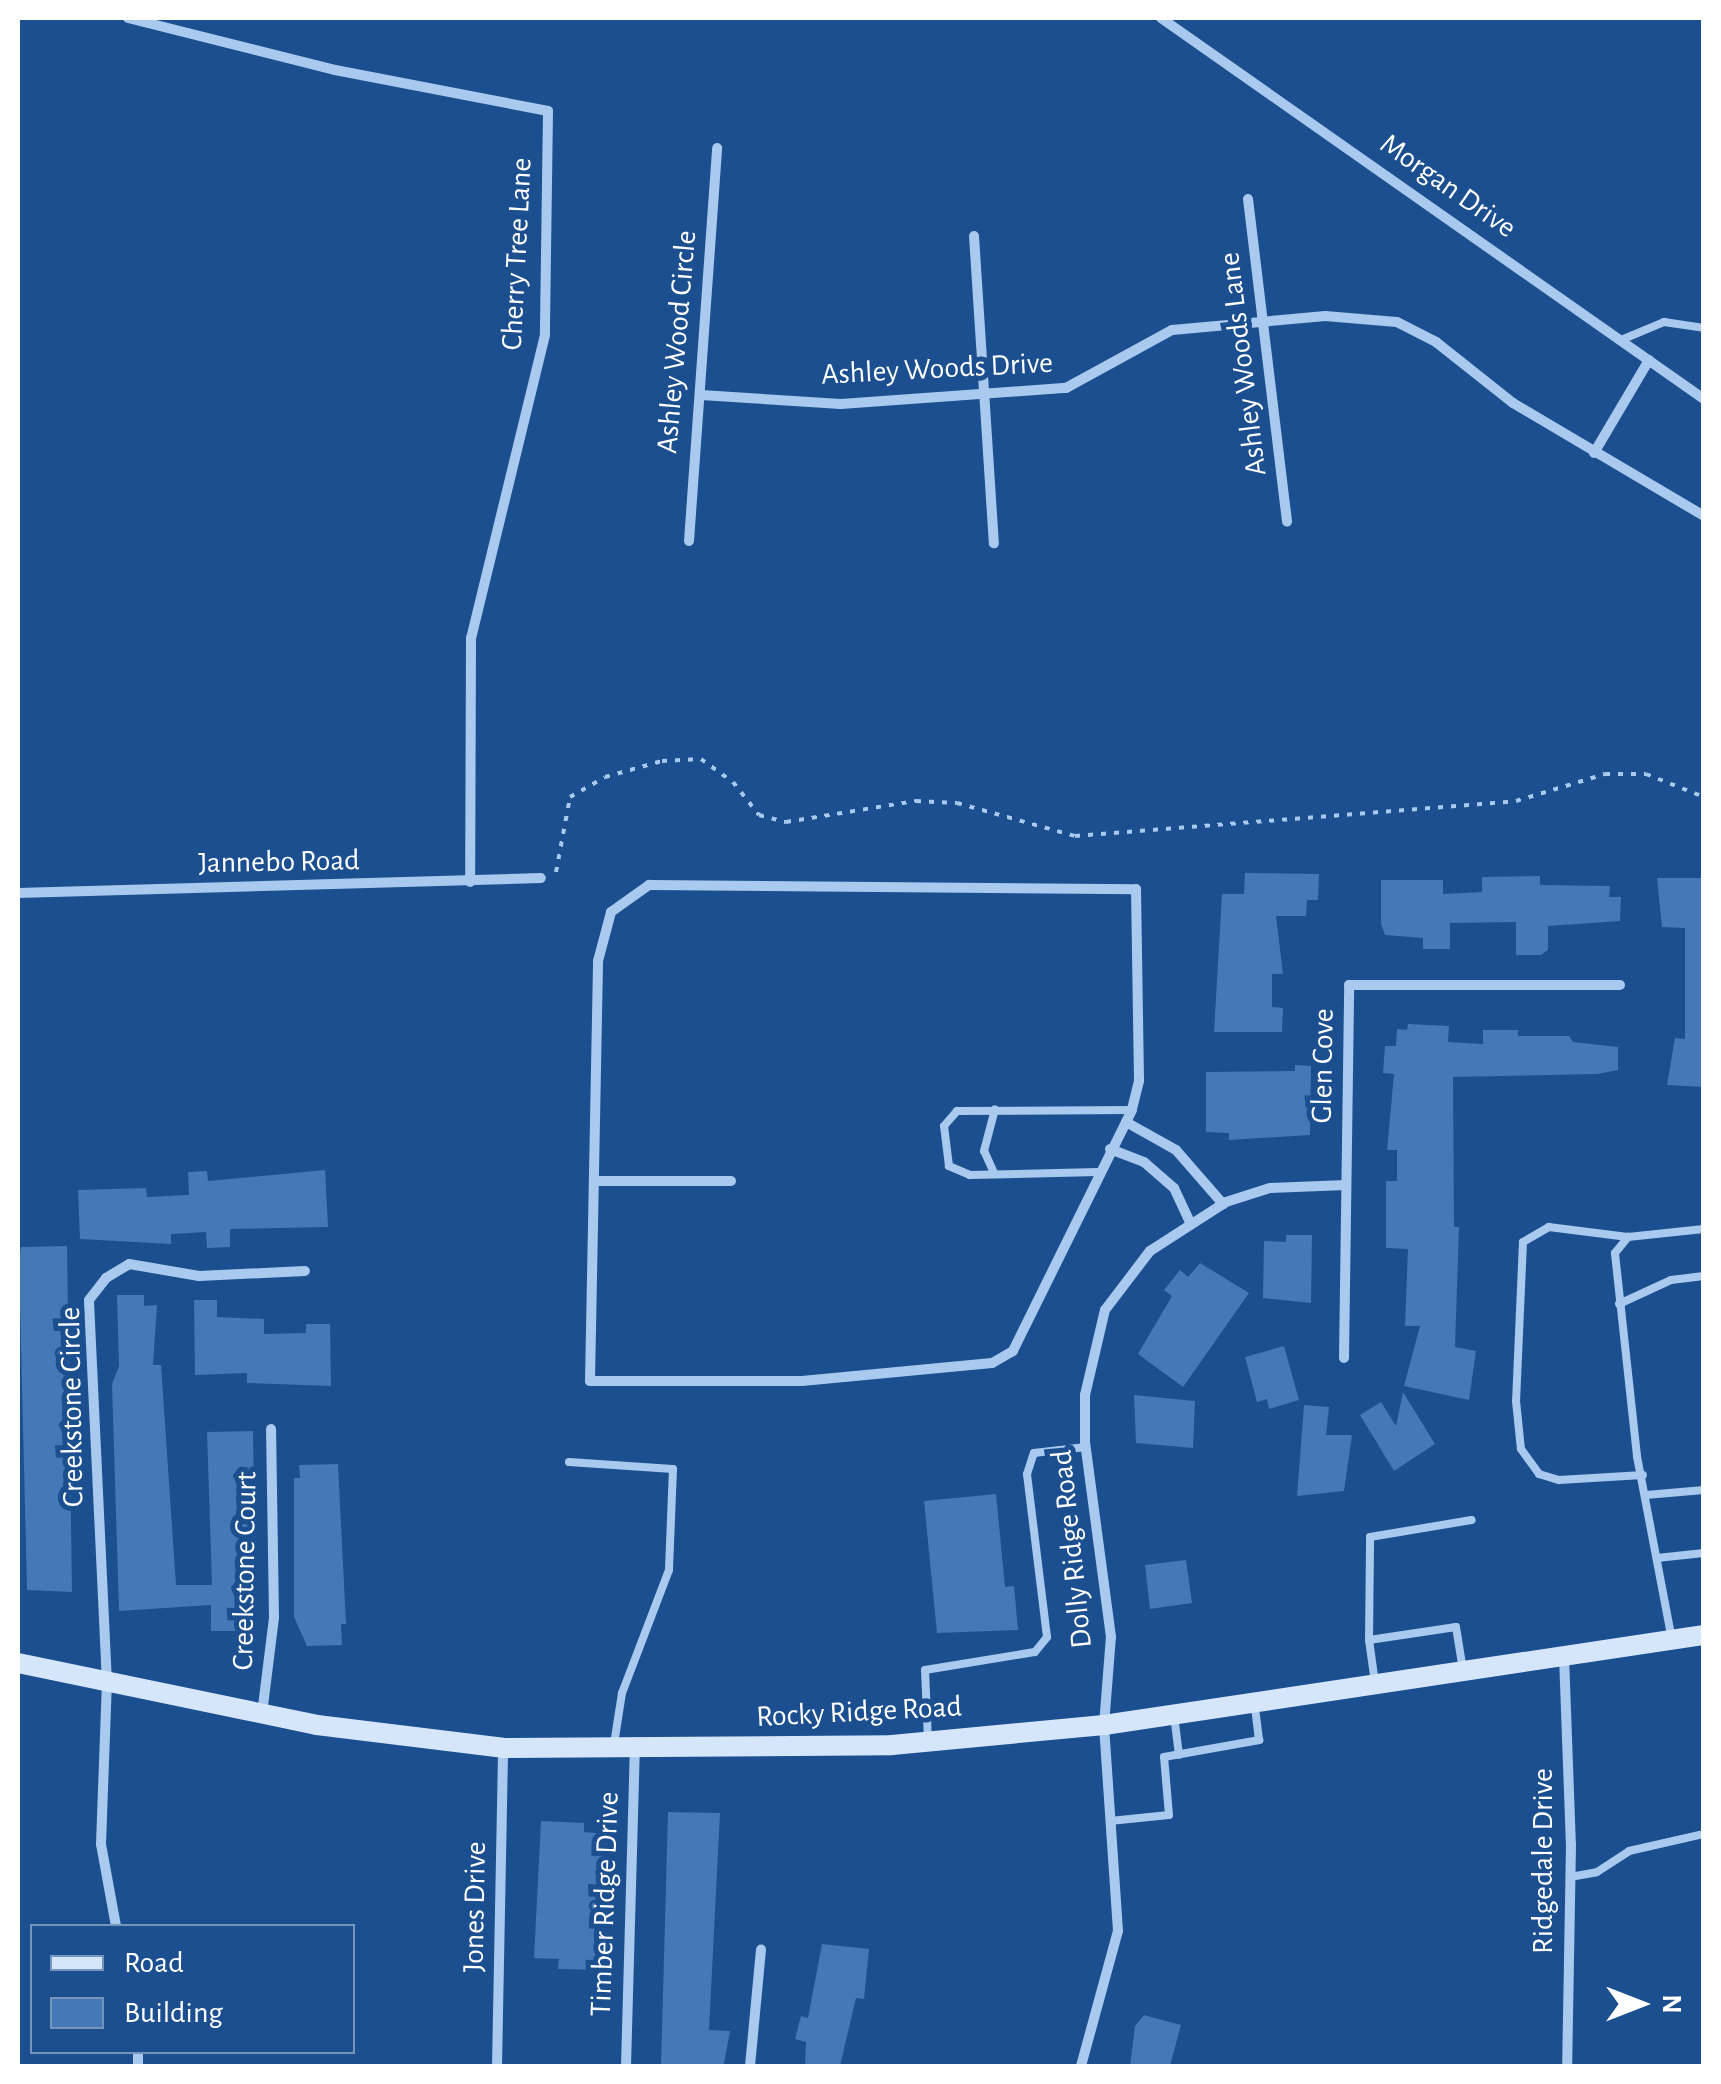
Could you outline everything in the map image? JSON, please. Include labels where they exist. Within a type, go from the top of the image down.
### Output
[{"type":"main road","name":"Rocky Ridge Road","points":[[18,1662],[262,1714],[504,1748],[928,1742],[1104,1724],[1704,1635]]},
{"type":"street","name":"Cherry Tree Lane","points":[[128,18],[334,70],[548,110],[545,335],[471,638],[470,882]]},
{"type":"street","name":"Morgan Drive","points":[[1161,18],[1704,399]]},
{"type":"street","name":"Ashley Wood Circle","points":[[689,541],[717,148]]},
{"type":"street","name":"Ashley Woods Lane","points":[[1248,199],[1287,522]]},
{"type":"street","points":[[974,236],[994,543]]},
{"type":"street","name":"Ashley Woods Drive","points":[[701,395],[841,404],[1066,388],[1172,330],[1325,316],[1396,322],[1436,342],[1513,403],[1704,516]]},
{"type":"street","points":[[1594,454],[1648,360]]},
{"type":"street","name":"Jannebo Road","points":[[18,893],[541,878]]},
{"type":"street","points":[[649,885],[1136,889],[1138,1081],[1132,1110],[1097,1172],[1030,1328],[1013,1352],[992,1363],[802,1382],[590,1381],[598,961],[610,912],[649,885]]},
{"type":"street","name":"Glen Cove","points":[[1344,1358],[1349,986],[1620,986]]},
{"type":"street","points":[[1126,1122],[1176,1150],[1223,1204]]},
{"type":"street","points":[[1110,1149],[1144,1162],[1174,1188],[1190,1223]]},
{"type":"street","points":[[594,1181],[732,1181]]},
{"type":"street","name":"Dolly Ridge Road","points":[[1081,2066],[1118,1931],[1104,1724],[1111,1638],[1086,1448],[1085,1395],[1105,1310],[1150,1251],[1223,1204],[1270,1188],[1346,1186]]},
{"type":"street","name":"Creekstone Circle","points":[[107,1683],[89,1300],[106,1278],[129,1264],[199,1276],[305,1271]]},
{"type":"street","name":"Creekstone Court","points":[[262,1714],[274,1617],[271,1429]]},
{"type":"street","name":"Ridgedale Drive","points":[[1564,1655],[1570,1878],[1567,2066]]},
{"type":"street","points":[[107,1683],[100,1844],[116,1924]]},
{"type":"street","name":"Timber Ridge Drive","points":[[625,1744],[626,2066]]},
{"type":"street","name":"Jones Drive","points":[[497,2066],[504,1748]]},
{"type":"street","points":[[750,2066],[761,1950]]},
{"type":"lane","points":[[1621,340],[1664,322],[1704,328]]},
{"type":"lane","points":[[994,1173],[984,1134],[995,1109]]},
{"type":"lane","points":[[1097,1172],[970,1174],[949,1166],[943,1146],[944,1126],[957,1111],[1132,1110]]},
{"type":"lane","points":[[1643,1475],[1559,1480],[1539,1474],[1521,1449],[1516,1401],[1523,1242],[1549,1227],[1628,1237],[1704,1228]]},
{"type":"lane","points":[[1628,1237],[1615,1253],[1619,1304],[1646,1496],[1672,1640]]},
{"type":"lane","points":[[1619,1304],[1671,1280],[1704,1276]]},
{"type":"lane","points":[[928,1742],[925,1670],[1035,1652],[1047,1636],[1027,1474],[1034,1453],[1086,1448]]},
{"type":"lane","points":[[568,1462],[674,1469],[669,1570],[622,1693],[625,1744]]},
{"type":"lane","points":[[1646,1496],[1704,1490]]},
{"type":"lane","points":[[1376,1683],[1369,1640],[1370,1537],[1472,1520]]},
{"type":"lane","points":[[1658,1558],[1704,1553]]},
{"type":"lane","points":[[1369,1640],[1456,1627],[1464,1670]]},
{"type":"lane","points":[[1110,1821],[1169,1815],[1164,1758],[1260,1740],[1255,1702]]},
{"type":"lane","points":[[1174,1714],[1178,1755]]},
{"type":"lane","points":[[1570,1878],[1597,1872],[1629,1850],[1704,1834]]},
{"type":"path","points":[[541,878],[556,874],[570,797],[604,777],[662,761],[702,759],[733,782],[759,815],[786,822],[916,800],[957,803],[1075,836],[1516,801],[1605,774],[1646,774],[1704,796]]},
{"type":"building","points":[[1245,873],[1319,874],[1318,900],[1307,900],[1306,916],[1276,916],[1283,974],[1272,974],[1272,1007],[1283,1008],[1282,1032],[1214,1032],[1222,894],[1244,894]]},
{"type":"building","points":[[1540,876],[1540,885],[1610,886],[1609,897],[1621,897],[1620,921],[1548,926],[1548,950],[1541,955],[1516,955],[1516,922],[1450,923],[1450,949],[1423,949],[1423,938],[1385,935],[1381,924],[1381,880],[1443,880],[1443,894],[1482,892],[1482,877]]},
{"type":"building","points":[[1657,878],[1704,878],[1704,1087],[1667,1085],[1675,1038],[1685,1039],[1685,928],[1662,927]]},
{"type":"building","points":[[1408,1024],[1449,1026],[1448,1042],[1483,1044],[1483,1030],[1518,1030],[1518,1036],[1569,1036],[1573,1042],[1618,1047],[1618,1070],[1597,1074],[1453,1077],[1454,1227],[1459,1227],[1455,1347],[1476,1351],[1469,1400],[1404,1386],[1420,1326],[1405,1326],[1408,1249],[1386,1248],[1386,1181],[1397,1181],[1397,1150],[1387,1150],[1394,1074],[1383,1073],[1385,1046],[1396,1046],[1397,1029],[1407,1030]]},
{"type":"building","points":[[1295,1065],[1311,1066],[1310,1135],[1229,1140],[1229,1133],[1206,1132],[1206,1072],[1295,1071]]},
{"type":"building","points":[[325,1170],[328,1227],[230,1229],[230,1247],[207,1248],[206,1232],[171,1234],[171,1244],[80,1239],[78,1190],[146,1188],[147,1197],[189,1195],[188,1172],[207,1171],[208,1181]]},
{"type":"building","points":[[1286,1235],[1312,1235],[1311,1303],[1263,1298],[1264,1241],[1286,1242]]},
{"type":"building","points":[[67,1246],[72,1592],[27,1590],[19,1262],[21,1247]]},
{"type":"building","points":[[1200,1263],[1249,1293],[1183,1387],[1138,1354],[1172,1296],[1164,1290],[1180,1270],[1188,1277]]},
{"type":"building","points":[[117,1295],[144,1295],[144,1306],[157,1305],[153,1365],[161,1365],[176,1585],[212,1585],[207,1432],[253,1431],[256,1631],[211,1631],[211,1605],[119,1611],[112,1384],[119,1366]]},
{"type":"building","points":[[194,1300],[217,1300],[217,1317],[264,1319],[264,1334],[306,1333],[306,1324],[330,1324],[331,1386],[247,1383],[247,1373],[195,1375]]},
{"type":"building","points":[[1284,1346],[1299,1400],[1269,1409],[1267,1399],[1257,1402],[1245,1357]]},
{"type":"building","points":[[1403,1392],[1435,1444],[1394,1471],[1360,1415],[1381,1402],[1396,1426]]},
{"type":"building","points":[[1134,1395],[1195,1401],[1193,1448],[1136,1443]]},
{"type":"building","points":[[1304,1405],[1329,1407],[1326,1435],[1352,1435],[1344,1491],[1297,1496]]},
{"type":"building","points":[[338,1464],[346,1624],[341,1624],[342,1645],[307,1646],[294,1617],[294,1478],[300,1478],[299,1465]]},
{"type":"building","points":[[996,1494],[1005,1587],[1014,1586],[1018,1630],[937,1633],[924,1501]]},
{"type":"building","points":[[1186,1560],[1192,1603],[1150,1609],[1145,1565]]},
{"type":"building","points":[[668,1812],[720,1813],[709,2030],[730,2031],[724,2064],[661,2066]]},
{"type":"building","points":[[541,1821],[584,1823],[584,1832],[608,1834],[599,1911],[602,1970],[558,1969],[559,1959],[534,1958]]},
{"type":"building","points":[[822,1944],[869,1949],[864,1999],[856,1998],[840,2066],[805,2066],[806,2042],[795,2039],[801,2016],[808,2018]]},
{"type":"building","points":[[1144,2015],[1181,2025],[1170,2066],[1130,2066],[1135,2026]]}]
